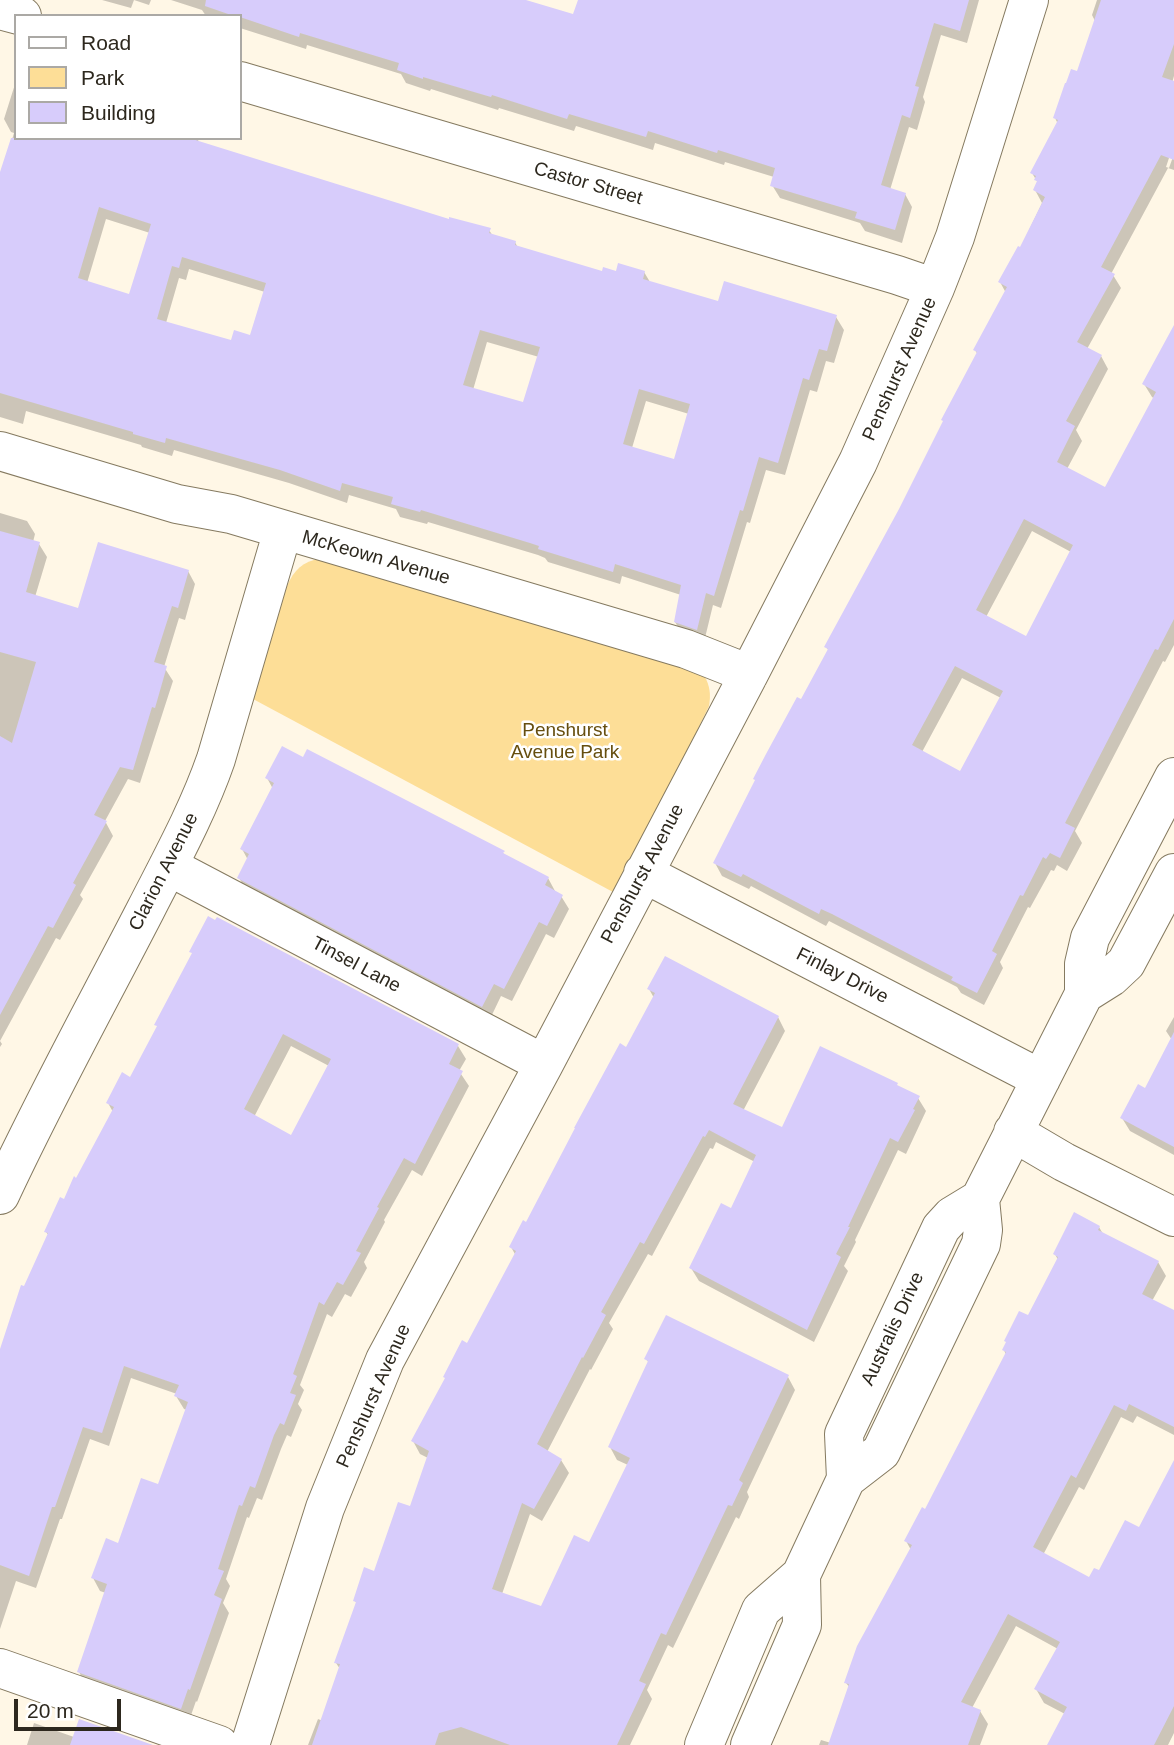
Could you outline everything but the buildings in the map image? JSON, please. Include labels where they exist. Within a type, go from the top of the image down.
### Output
[{"type":"street","name":"Penshurst Avenue","points":[[250,1745],[325,1508],[385,1360],[544,1064],[858,462],[956,237],[1029,0]]},
{"type":"street","name":"Castor Street","points":[[242,82],[935,288]]},
{"type":"street","name":"McKeown Avenue","points":[[0,452],[177,505],[231,514],[685,649],[749,674]]},
{"type":"street","name":"Clarion Avenue","points":[[0,1195],[48,1095],[168,866],[208,782],[283,530]]},
{"type":"street","points":[[750,1745],[802,1625],[802,1576],[846,1479],[881,1452],[975,1257],[983,1230],[980,1199],[1084,994],[1084,964],[1090,938],[1174,778]]},
{"type":"street","name":"Tinsel Lane","points":[[168,866],[544,1064]]},
{"type":"street","name":"Finlay Drive","points":[[643,873],[1041,1079]]},
{"type":"street","points":[[1084,994],[1111,977],[1126,963],[1174,873]]},
{"type":"street","points":[[1013,1132],[1064,1162],[1174,1217]]},
{"type":"street","points":[[704,1745],[761,1609],[802,1576]]},
{"type":"street","points":[[0,1668],[219,1745]]},
{"type":"green space","name":"Penshurst Avenue Park","points":[[320,559],[588,635],[704,675],[710,690],[709,706],[613,892],[253,699],[287,586],[300,567]]}]
